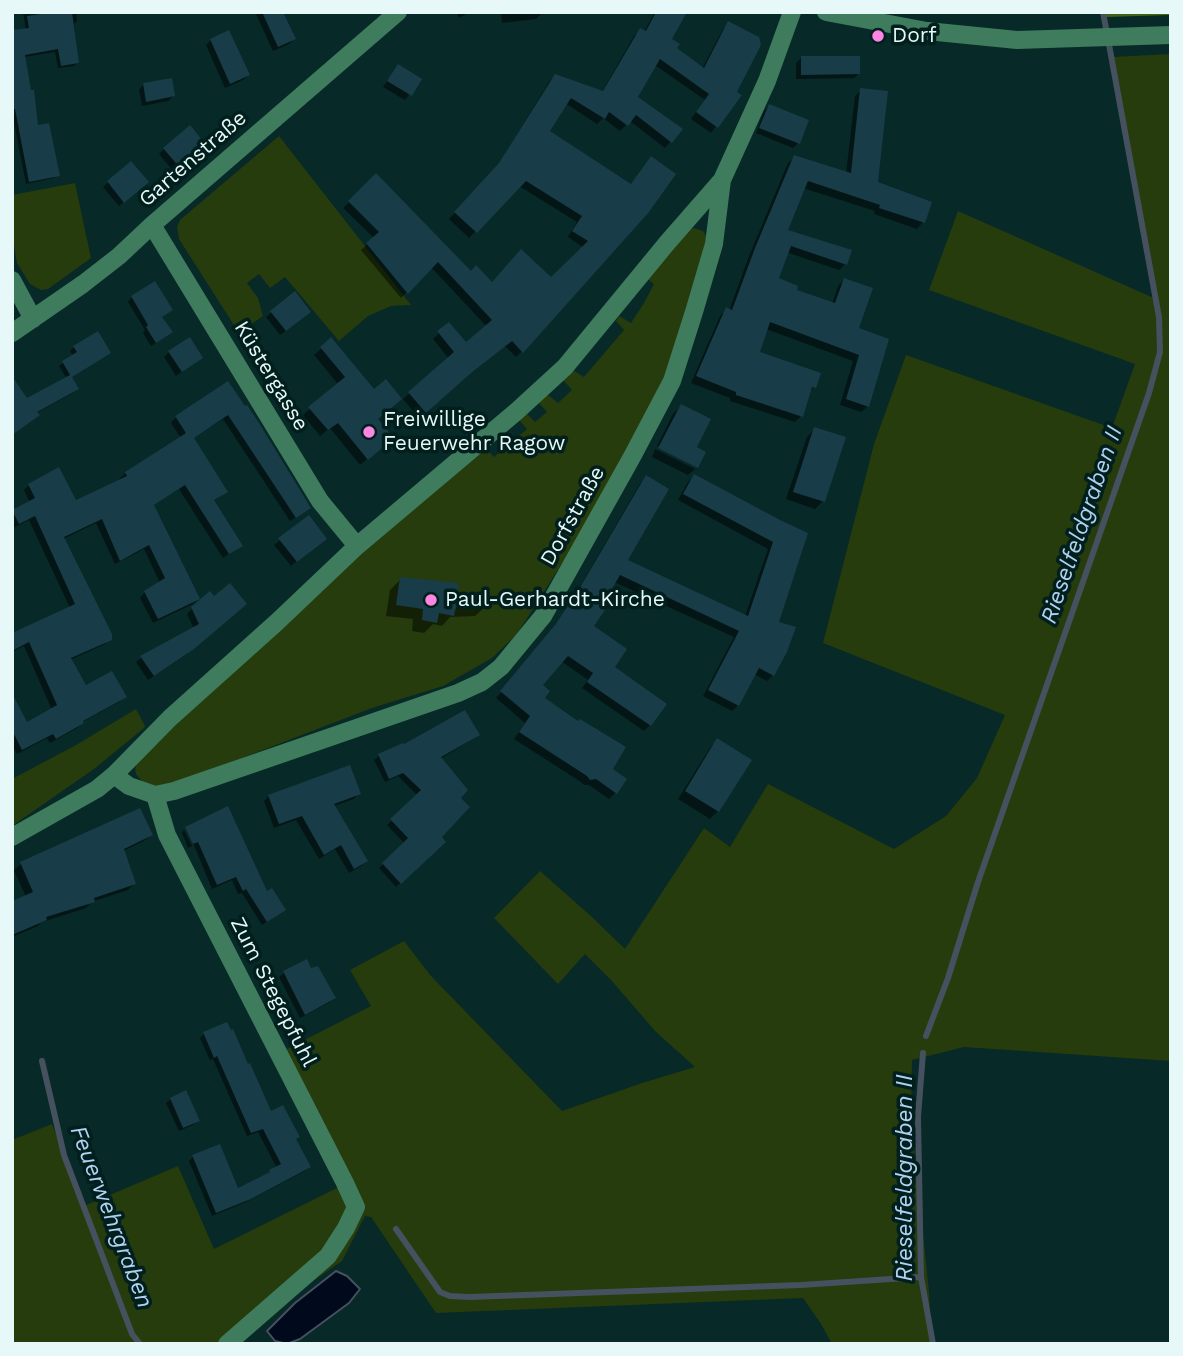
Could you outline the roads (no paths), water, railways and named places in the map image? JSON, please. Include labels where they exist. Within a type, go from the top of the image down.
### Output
[{"type":"street","name":"Gartenstraße","points":[[12,333],[119,256],[398,12]]},
{"type":"street","name":"Dorfstraße","points":[[12,837],[97,789],[114,775],[170,718],[357,546],[565,367],[722,180],[767,81],[792,12]]},
{"type":"street","points":[[826,12],[898,27],[1017,40],[1171,35]]},
{"type":"street","name":"Dorfstraße","points":[[155,795],[174,791],[458,693],[482,682],[501,667],[543,616],[671,381],[714,244],[722,180]]},
{"type":"street","name":"Küstergasse","points":[[152,225],[320,501],[357,546]]},
{"type":"street","points":[[12,280],[33,319]]},
{"type":"street","points":[[114,775],[129,786],[155,795]]},
{"type":"street","name":"Zum Stegepfuhl","points":[[155,795],[167,835],[356,1207],[328,1256],[227,1344]]},
{"type":"water","points":[[336,1271],[347,1276],[360,1289],[349,1303],[300,1339],[287,1344],[275,1341],[267,1331],[295,1303]]},
{"type":"waterway","name":"Rieselfeldgraben II","points":[[926,1036],[1149,393],[1160,352],[1159,317],[1103,12]]},
{"type":"waterway","name":"Rieselfeldgraben II","points":[[923,1053],[918,1117],[921,1277],[933,1344]]},
{"type":"waterway","name":"Feuerwehrgraben","points":[[42,1061],[64,1155],[132,1334],[140,1344]]},
{"type":"waterway","points":[[396,1229],[440,1292],[450,1296],[801,1285],[921,1277]]},
{"type":"place","name":"Dorf","points":[[878,36]]},
{"type":"place","name":"Freiwillige Feuerwehr Ragow","points":[[369,432]]},
{"type":"place","name":"Paul-Gerhardt-Kirche","points":[[431,600]]}]
